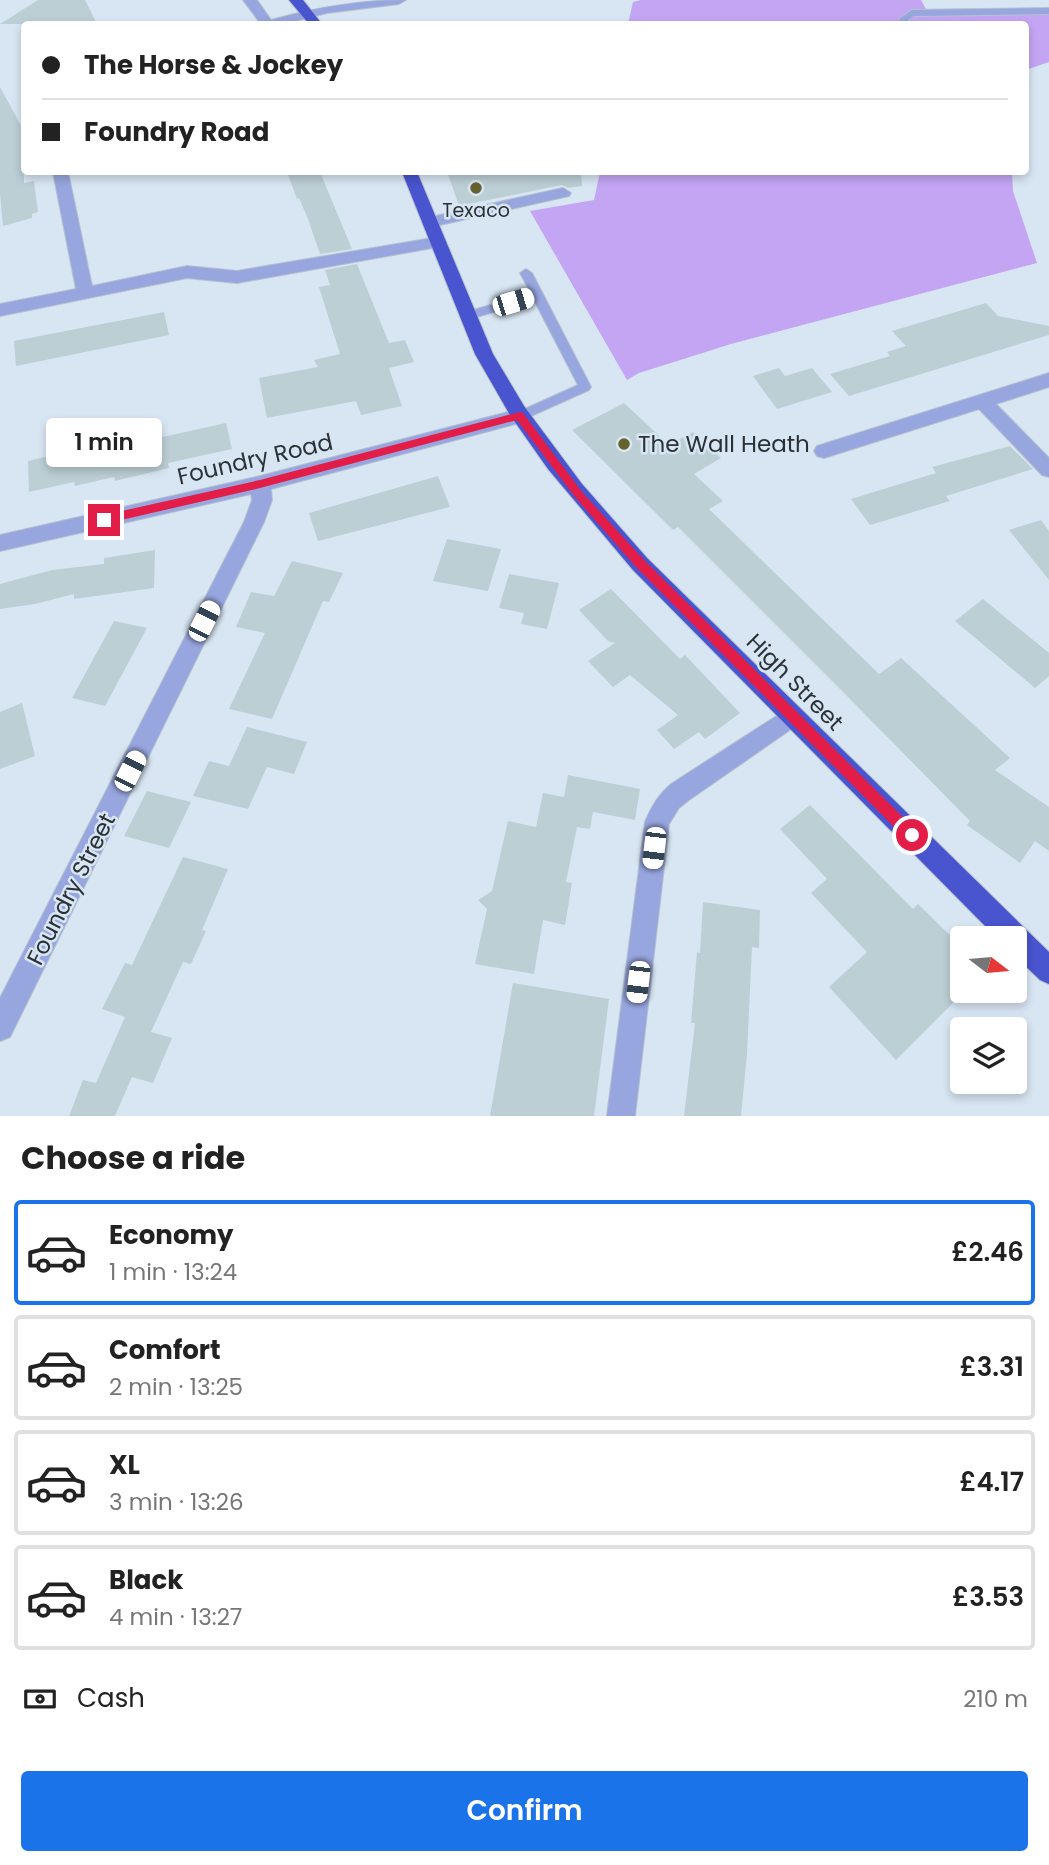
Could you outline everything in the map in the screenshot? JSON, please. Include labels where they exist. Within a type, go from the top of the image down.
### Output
[{"type":"highway","points":[[296,0],[312,19]]},
{"type":"highway","name":"High Street","points":[[410,175],[483,353],[520,416],[547,455],[611,533],[1049,971]]},
{"type":"street","points":[[250,0],[267,21]]},
{"type":"street","points":[[312,19],[399,0]]},
{"type":"street","points":[[61,175],[85,292]]},
{"type":"street","points":[[431,222],[563,194]]},
{"type":"street","points":[[0,310],[187,272],[237,277],[438,242]]},
{"type":"street","points":[[824,452],[1049,380]]},
{"type":"street","points":[[983,402],[1049,470]]},
{"type":"street","name":"Foundry Road","points":[[0,543],[260,484],[520,416]]},
{"type":"street","name":"Foundry Street","points":[[0,1027],[254,522],[262,500],[260,484]]},
{"type":"street","points":[[621,1116],[657,822],[670,800],[680,792],[792,716]]},
{"type":"lane","points":[[904,21],[903,19],[912,13],[1049,11]]},
{"type":"lane","points":[[520,416],[585,387],[526,273]]},
{"type":"lane","points":[[467,316],[537,295]]},
{"type":"shaded area","points":[[921,0],[926,9],[1049,8],[1049,62],[1029,69],[1029,21],[629,21],[633,2]]},
{"type":"shaded area","points":[[599,175],[1012,175],[1013,191],[1037,263],[731,344],[639,373],[627,380],[530,211],[594,200]]},
{"type":"building","points":[[38,0],[85,0],[96,21],[21,21],[21,24],[0,24]]},
{"type":"building","points":[[0,87],[21,126],[21,175],[24,175],[24,183],[34,181],[38,212],[32,214],[32,218],[3,226],[0,193]]},
{"type":"building","points":[[288,175],[321,175],[352,249],[320,254],[308,219],[299,198],[297,199]]},
{"type":"building","points":[[448,175],[581,175],[582,186],[568,188],[562,185],[459,206]]},
{"type":"building","points":[[357,264],[389,343],[405,340],[414,362],[389,368],[402,406],[361,415],[356,401],[267,418],[259,378],[318,367],[314,360],[340,354],[319,287],[330,285],[325,270]]},
{"type":"building","points":[[986,303],[998,316],[1049,326],[1049,335],[849,396],[830,374],[890,356],[887,352],[906,346],[892,331]]},
{"type":"building","points":[[164,312],[169,335],[16,366],[14,341]]},
{"type":"building","points":[[779,368],[785,376],[812,368],[832,392],[777,409],[753,376]]},
{"type":"building","points":[[624,403],[669,445],[693,432],[721,458],[694,474],[723,501],[709,509],[879,674],[901,658],[1010,758],[995,770],[1049,807],[1049,851],[1035,841],[1020,863],[967,825],[970,821],[678,527],[673,530],[572,430]]},
{"type":"building","points":[[226,423],[232,449],[168,463],[169,468],[115,481],[114,477],[75,486],[74,482],[29,492],[28,461],[147,433],[149,440]]},
{"type":"building","points":[[1010,446],[1033,469],[946,496],[950,501],[870,525],[851,499],[936,473],[932,467]]},
{"type":"building","points":[[438,476],[450,507],[318,541],[309,513]]},
{"type":"building","points":[[1041,520],[1049,531],[1049,580],[1009,530]]},
{"type":"building","points":[[447,539],[501,549],[488,591],[433,581]]},
{"type":"building","points":[[155,550],[154,588],[74,599],[74,594],[0,609],[0,584],[52,570],[104,564],[104,558]]},
{"type":"building","points":[[292,561],[343,573],[329,602],[323,601],[272,719],[229,709],[265,633],[236,627],[251,592],[274,596]]},
{"type":"building","points":[[509,574],[559,583],[547,629],[521,624],[524,613],[499,608]]},
{"type":"building","points":[[611,589],[680,659],[685,655],[740,713],[705,739],[699,732],[674,749],[657,730],[678,715],[630,675],[613,687],[588,661],[615,643],[608,641],[579,610]]},
{"type":"building","points":[[983,599],[1049,653],[1049,676],[1035,688],[955,621]]},
{"type":"building","points":[[114,621],[147,628],[105,706],[72,698]]},
{"type":"building","points":[[22,703],[35,756],[0,769],[0,712]]},
{"type":"building","points":[[247,727],[307,742],[294,774],[267,767],[248,809],[193,796],[209,761],[229,766]]},
{"type":"building","points":[[568,775],[640,789],[635,820],[593,812],[590,829],[577,827],[566,882],[572,883],[565,925],[543,920],[534,974],[475,964],[487,909],[478,900],[492,891],[508,821],[536,827],[543,793],[564,797]]},
{"type":"building","points":[[147,791],[191,802],[169,848],[124,836]]},
{"type":"building","points":[[810,805],[913,909],[918,904],[950,935],[950,1003],[953,1003],[896,1060],[829,987],[867,952],[811,893],[827,879],[780,829]]},
{"type":"building","points":[[183,857],[228,869],[191,964],[183,962],[151,1032],[172,1038],[153,1083],[132,1077],[115,1116],[69,1116],[83,1080],[96,1083],[125,1017],[102,1009],[125,963],[132,965]]},
{"type":"building","points":[[703,902],[760,910],[759,948],[752,947],[741,1116],[684,1116],[695,1023],[691,1023]]},
{"type":"building","points":[[513,983],[609,999],[594,1116],[490,1116]]},
{"type":"place","name":"Texaco","points":[[476,188]]},
{"type":"place","name":"The Wall Heath","points":[[624,444]]},
{"type":"route","points":[[104,520],[260,484],[520,416],[579,495],[640,564],[912,835]]}]
